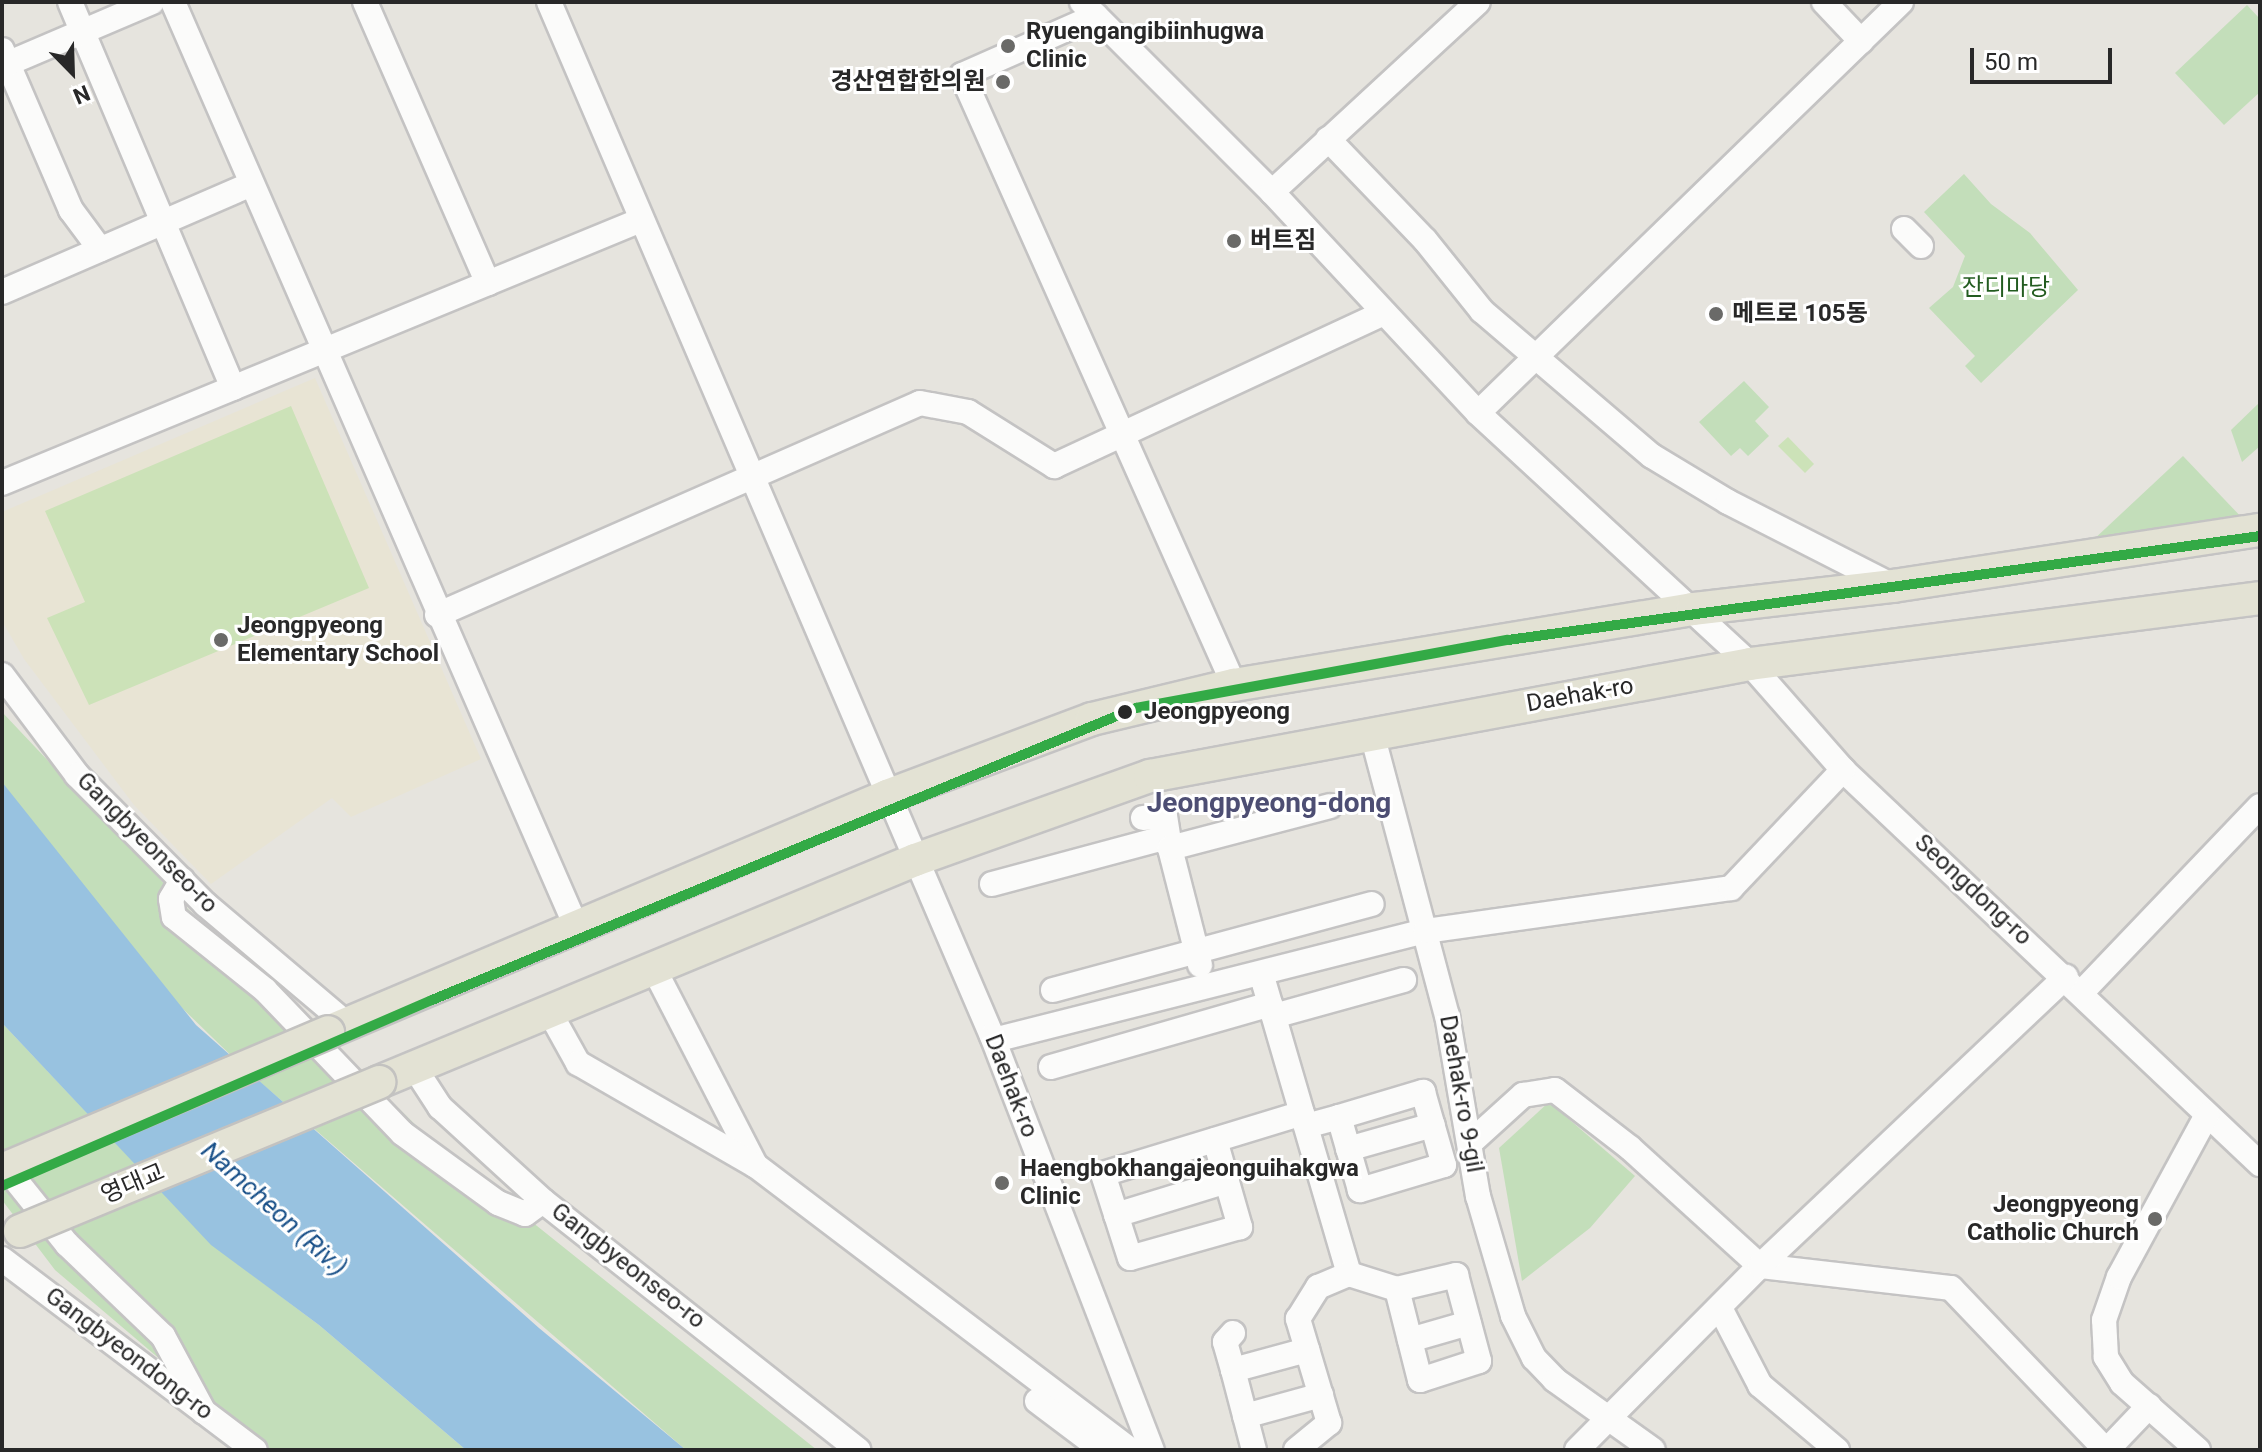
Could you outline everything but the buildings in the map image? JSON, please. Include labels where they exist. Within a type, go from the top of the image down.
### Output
[{"type":"main road","points":[[2,1170],[887,796],[1092,719],[1234,685],[1693,609],[1893,586],[2260,530]]},
{"type":"main road","name":"Daehak-ro","points":[[379,1082],[915,860],[1150,776],[1750,664],[2260,598]]},
{"type":"main road","name":"영대교","points":[[11,1235],[379,1082]]},
{"type":"street","points":[[70,2],[233,388]]},
{"type":"street","points":[[100,249],[71,210],[4,60],[152,2]]},
{"type":"street","points":[[173,2],[437,615],[576,926]]},
{"type":"street","points":[[365,2],[488,283]]},
{"type":"street","name":"Daehak-ro","points":[[549,2],[750,478],[994,1040],[1152,1450]]},
{"type":"street","points":[[1272,192],[1478,2]]},
{"type":"street","points":[[1824,2],[1861,41]]},
{"type":"street","points":[[1478,413],[1901,2]]},
{"type":"street","points":[[1089,9],[962,75],[1234,685]]},
{"type":"street","name":"Seongdong-ro","points":[[1089,9],[1272,192],[1478,413],[1693,609],[1750,664],[1843,770],[2074,984],[2260,1164]]},
{"type":"street","points":[[1328,139],[1425,240],[1482,311],[1652,456],[1692,471],[1828,544],[1893,586]]},
{"type":"street","points":[[2,292],[252,184]]},
{"type":"street","points":[[2,483],[641,220]]},
{"type":"street","points":[[437,615],[920,403],[938,402],[968,412],[1054,466],[1122,436],[1144,420],[1384,313]]},
{"type":"street","name":"Gangbyeonseo-ro","points":[[2,675],[77,775],[338,1028]]},
{"type":"street","name":"Daehak-ro 9-gil","points":[[1372,734],[1426,931],[1478,1196],[1517,1324],[1534,1358],[1555,1380],[1653,1450]]},
{"type":"street","points":[[994,1040],[1426,931],[1731,888],[1843,770]]},
{"type":"street","points":[[1170,848],[1330,806]]},
{"type":"street","points":[[1577,1450],[1760,1266],[2074,984],[2260,806]]},
{"type":"street","points":[[1143,818],[1165,816],[1170,848],[1206,986]]},
{"type":"street","points":[[992,884],[1164,838],[1170,848]]},
{"type":"street","points":[[182,880],[171,899],[174,917],[265,990],[402,1133],[498,1203],[525,1214],[543,1201]]},
{"type":"street","points":[[1053,990],[1372,904]]},
{"type":"street","points":[[653,967],[755,1165]]},
{"type":"street","points":[[1261,973],[1349,1274]]},
{"type":"street","points":[[1051,1067],[1272,1010],[1404,980]]},
{"type":"street","points":[[549,1011],[578,1063],[755,1165],[1130,1450]]},
{"type":"street","name":"Gangbyeonseo-ro","points":[[414,1067],[440,1107],[543,1201],[858,1450]]},
{"type":"street","points":[[1470,1143],[1523,1095],[1555,1090],[1630,1148],[1760,1266],[1951,1288],[2107,1450],[2149,1406]]},
{"type":"street","points":[[1215,1140],[1240,1227],[1130,1258],[1103,1174],[1215,1140],[1304,1120],[1339,1117],[1423,1092],[1444,1165],[1360,1190],[1339,1117]]},
{"type":"street","points":[[2198,1450],[2122,1383],[2106,1357],[2104,1320],[2119,1277],[2207,1115]]},
{"type":"street","points":[[1321,1178],[1351,1159],[1433,1125]]},
{"type":"street","points":[[2,1163],[67,1244],[163,1336],[204,1412]]},
{"type":"street","points":[[1116,1215],[1227,1181]]},
{"type":"street","name":"Gangbyeondong-ro","points":[[2,1259],[255,1450]]},
{"type":"street","points":[[1296,1450],[1329,1423],[1298,1319],[1318,1287],[1349,1274],[1397,1289],[1456,1275],[1479,1361],[1420,1380],[1397,1289]]},
{"type":"street","points":[[1720,1308],[1760,1385],[1837,1450]]},
{"type":"street","points":[[1410,1340],[1469,1323]]},
{"type":"street","points":[[1233,1333],[1225,1342],[1254,1450]]},
{"type":"street","points":[[1233,1370],[1307,1350]]},
{"type":"street","points":[[1245,1416],[1321,1395]]},
{"type":"street","points":[[1037,1401],[1102,1450]]},
{"type":"shaded area","name":"Jeongpyeong Elementary School","points":[[315,378],[481,759],[351,817],[332,798],[211,884],[134,805],[24,659],[2,621],[2,512]]},
{"type":"green space","points":[[2247,5],[2260,19],[2260,92],[2224,125],[2175,73]]},
{"type":"green space","name":"잔디마당","points":[[1964,174],[1991,204],[2030,233],[2078,290],[1981,383],[1965,366],[1975,356],[1929,308],[1953,287],[1965,256],[1924,212]]},
{"type":"green space","points":[[1744,381],[1769,407],[1755,421],[1769,436],[1748,456],[1740,448],[1731,456],[1699,422]]},
{"type":"green space","points":[[2260,402],[2260,446],[2242,462],[2231,430]]},
{"type":"green space","points":[[291,406],[369,588],[89,705],[47,618],[85,602],[45,511]]},
{"type":"green space","points":[[1788,437],[1814,464],[1805,473],[1778,446]]},
{"type":"green space","points":[[2183,456],[2245,521],[2091,542]]},
{"type":"green space","points":[[2,712],[206,928],[296,1007],[437,1146],[817,1450],[686,1450],[244,1068],[180,1006],[4,787]]},
{"type":"green space","points":[[2,1023],[211,1244],[319,1325],[466,1450],[267,1450],[55,1270],[2,1200]]},
{"type":"green space","points":[[1549,1102],[1635,1176],[1590,1228],[1522,1281],[1499,1148]]},
{"type":"water","name":"Namcheon (Riv.)","points":[[2,782],[196,1025],[539,1328],[686,1450],[466,1450],[319,1325],[211,1245],[2,1023]]},
{"type":"transit line","points":[[2,1186],[432,1000],[1136,708],[1508,640],[2260,536]]},
{"type":"place","name":"Ryuengangibiinhugwa Clinic","points":[[1008,46]]},
{"type":"place","name":"경산연합한의원","points":[[1003,82]]},
{"type":"place","name":"버트짐","points":[[1234,241]]},
{"type":"place","name":"메트로 105동","points":[[1716,314]]},
{"type":"place","name":"Jeongpyeong Elementary School","points":[[221,640]]},
{"type":"place","name":"Jeongpyeong","points":[[1125,712]]},
{"type":"place","name":"Haengbokhangajeonguihakgwa Clinic","points":[[1002,1183]]},
{"type":"place","name":"Jeongpyeong Catholic Church","points":[[2155,1219]]},
{"type":"district","name":"Jeongpyeong-dong","points":[[1269,803]]}]
